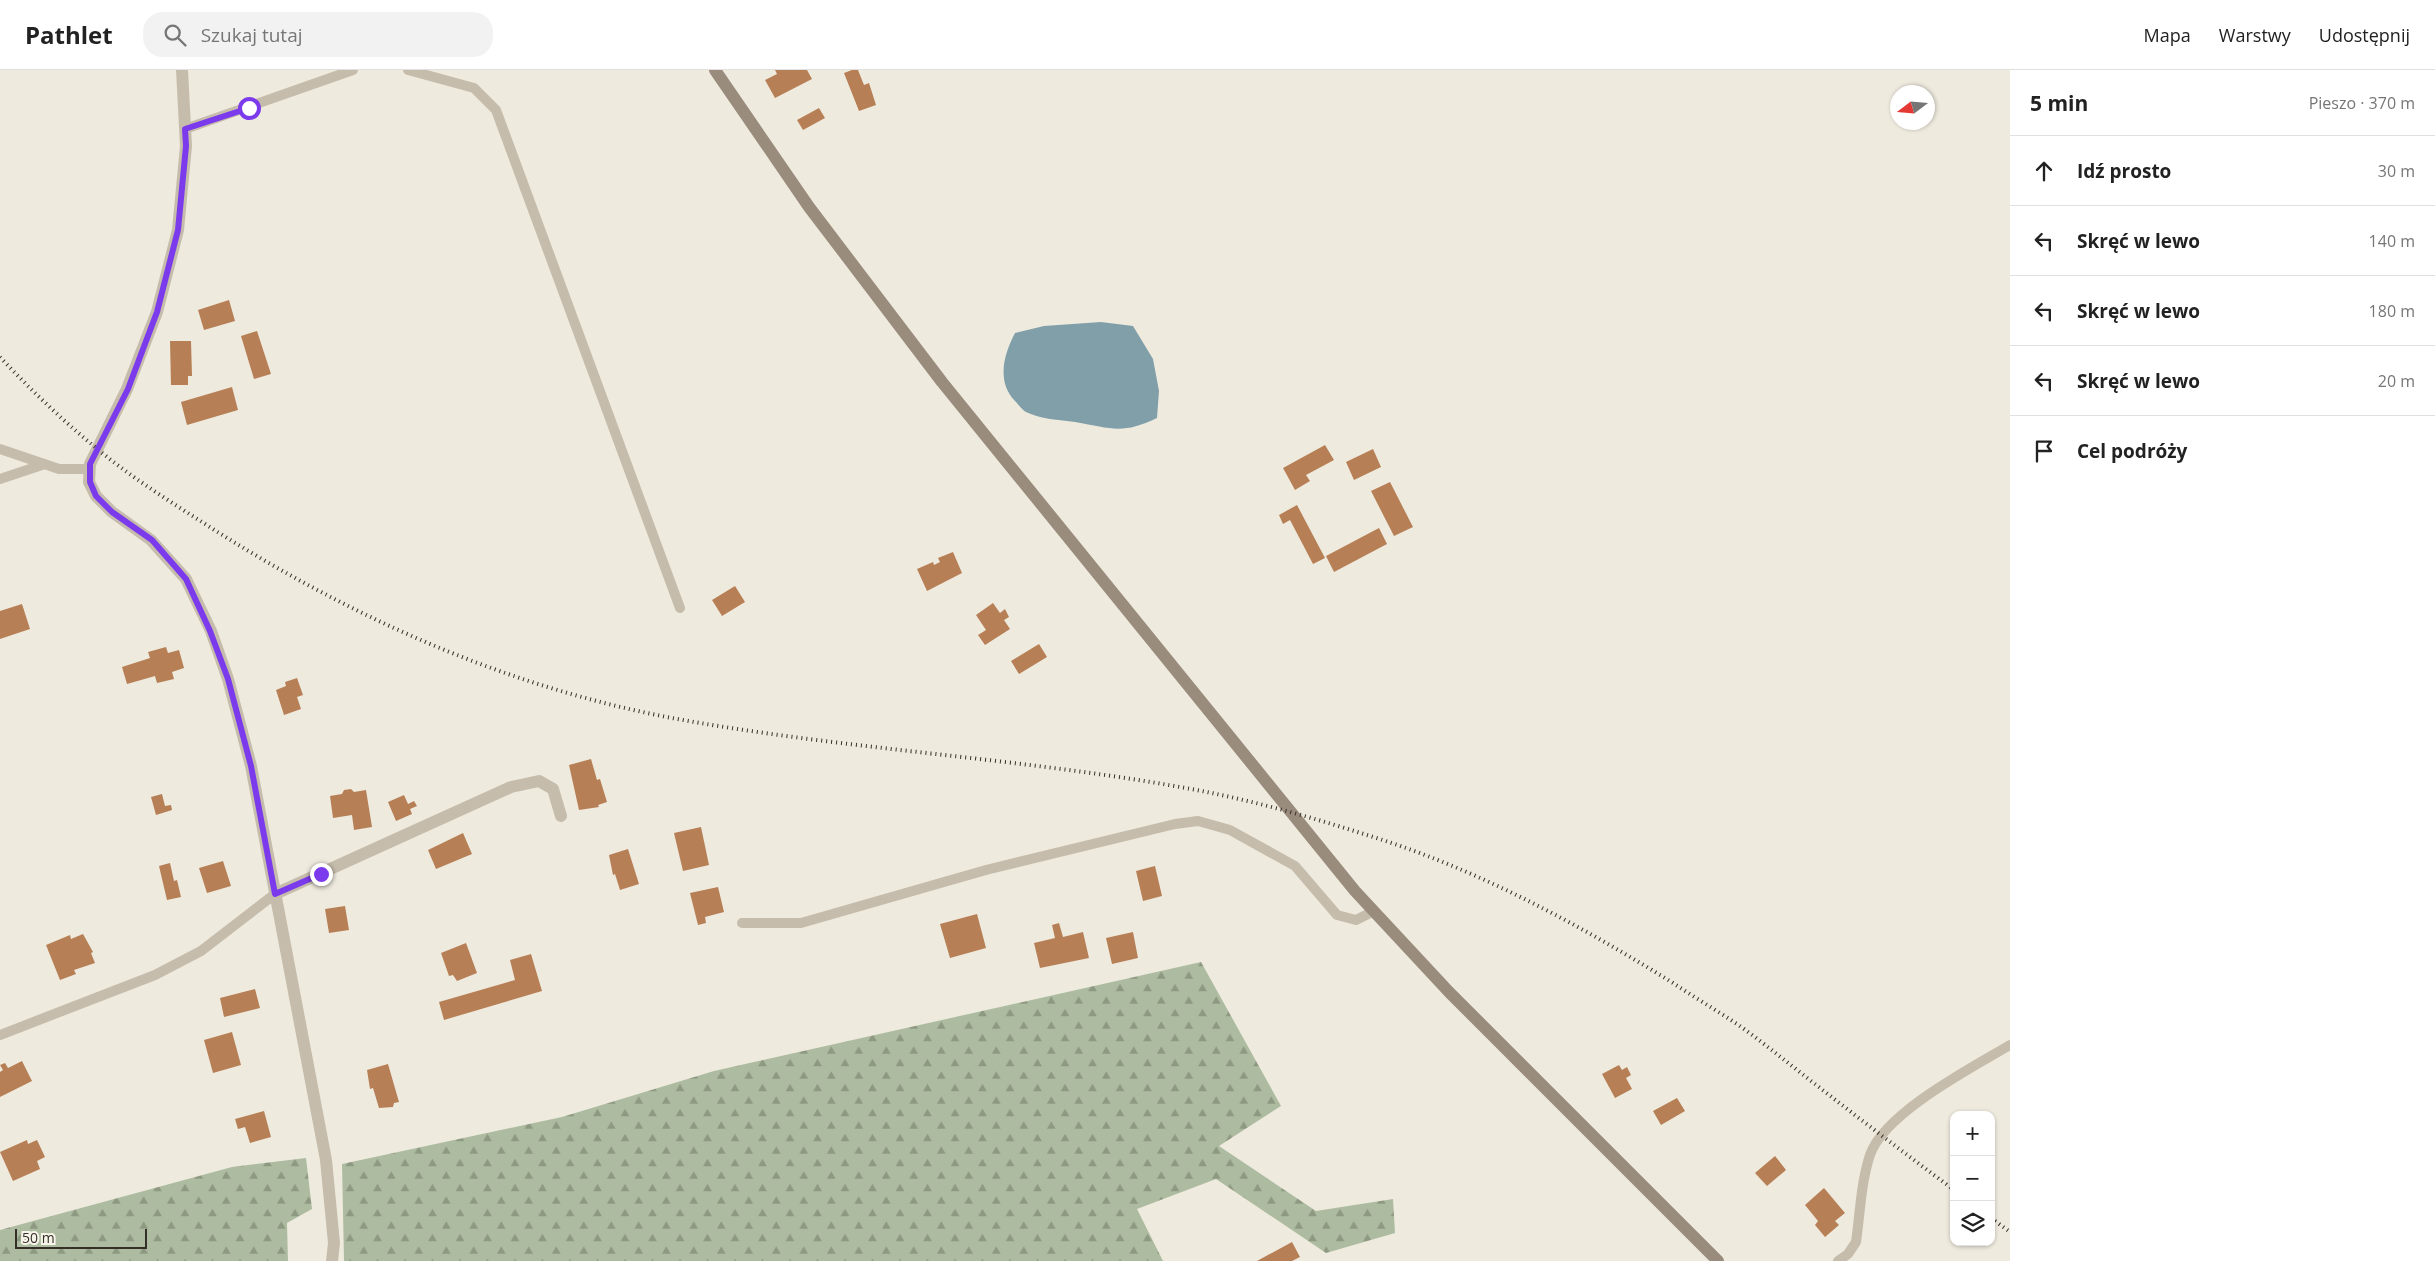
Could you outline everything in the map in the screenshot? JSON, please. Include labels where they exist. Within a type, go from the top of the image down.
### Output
[{"type":"street","points":[[182,70],[186,146],[178,230],[157,312],[128,389],[90,464],[90,482],[96,496],[112,512],[152,540],[186,579],[210,631],[228,679],[251,766],[326,1160],[334,1243],[332,1261]]},
{"type":"street","points":[[715,70],[809,207],[942,382],[1284,805],[1374,911],[1470,1014],[1718,1261]]},
{"type":"street","points":[[275,894],[511,787],[539,781],[552,789],[560,816]]},
{"type":"lane","points":[[185,129],[353,70]]},
{"type":"lane","points":[[408,70],[474,88],[496,110],[680,608]]},
{"type":"lane","points":[[0,449],[59,469],[90,469]]},
{"type":"lane","points":[[0,479],[44,464]]},
{"type":"lane","points":[[742,923],[801,923],[986,870],[1175,824],[1198,821],[1230,830],[1295,866],[1337,915],[1356,920],[1374,911]]},
{"type":"lane","points":[[0,1035],[155,975],[193,955],[275,894]]},
{"type":"lane","points":[[1838,1261],[1848,1254],[1856,1242],[1870,1154],[1881,1136],[1906,1110],[2010,1045]]},
{"type":"green space","points":[[1201,962],[1281,1106],[1219,1146],[1316,1211],[1393,1199],[1395,1233],[1326,1253],[1216,1179],[1137,1209],[1163,1261],[344,1261],[342,1164],[562,1117],[714,1071]]},
{"type":"green space","points":[[306,1158],[312,1209],[287,1223],[288,1261],[0,1261],[0,1230],[232,1167]]},
{"type":"water","points":[[1101,322],[1133,326],[1153,359],[1159,391],[1157,418],[1134,427],[1116,429],[1043,418],[1023,410],[1009,393],[1005,385],[1004,376],[1005,358],[1015,333],[1044,326]]},
{"type":"building","points":[[775,70],[807,70],[812,79],[775,98],[765,80],[777,74]]},
{"type":"building","points":[[858,70],[864,85],[869,83],[876,105],[859,111],[844,73]]},
{"type":"building","points":[[819,108],[825,118],[803,130],[797,120]]},
{"type":"building","points":[[229,300],[235,321],[204,330],[198,310]]},
{"type":"building","points":[[257,331],[271,374],[254,379],[241,336]]},
{"type":"building","points":[[170,341],[191,341],[192,376],[188,376],[188,385],[171,385]]},
{"type":"building","points":[[232,387],[238,410],[187,425],[181,402]]},
{"type":"building","points":[[1325,445],[1334,460],[1306,475],[1310,481],[1295,490],[1283,468]]},
{"type":"building","points":[[1373,449],[1381,467],[1354,480],[1346,462]]},
{"type":"building","points":[[1390,482],[1413,527],[1394,536],[1371,491]]},
{"type":"building","points":[[1297,505],[1325,558],[1313,564],[1290,520],[1283,524],[1279,515]]},
{"type":"building","points":[[1379,528],[1387,544],[1334,572],[1326,556]]},
{"type":"building","points":[[953,552],[962,573],[927,591],[917,569],[933,562],[934,565],[940,562],[938,558]]},
{"type":"building","points":[[735,586],[745,602],[722,616],[712,600]]},
{"type":"building","points":[[993,603],[1000,613],[1005,609],[1009,617],[1004,620],[1010,629],[985,645],[978,635],[986,630],[976,615]]},
{"type":"building","points":[[22,604],[30,629],[0,639],[0,611]]},
{"type":"building","points":[[1039,644],[1047,657],[1019,674],[1011,661]]},
{"type":"building","points":[[166,647],[168,653],[179,650],[184,668],[172,672],[174,679],[157,683],[155,676],[127,684],[122,667],[150,658],[148,652]]},
{"type":"building","points":[[297,678],[303,695],[297,697],[301,709],[284,715],[276,690],[286,686],[285,682]]},
{"type":"building","points":[[591,759],[597,780],[600,779],[607,802],[598,805],[599,807],[579,810],[569,765]]},
{"type":"building","points":[[351,789],[354,792],[366,790],[372,827],[354,830],[352,815],[333,818],[330,796],[342,794],[344,790]]},
{"type":"building","points":[[162,794],[165,806],[171,805],[172,810],[156,815],[151,797]]},
{"type":"building","points":[[404,795],[408,804],[414,801],[417,806],[410,809],[412,814],[396,821],[388,802]]},
{"type":"building","points":[[701,827],[709,865],[683,871],[674,833]]},
{"type":"building","points":[[463,833],[472,854],[436,869],[428,850]]},
{"type":"building","points":[[628,849],[639,884],[620,890],[615,874],[613,875],[609,855]]},
{"type":"building","points":[[223,861],[231,886],[207,893],[199,868]]},
{"type":"building","points":[[170,863],[174,881],[177,880],[181,897],[167,900],[159,866]]},
{"type":"building","points":[[1155,866],[1162,896],[1143,901],[1136,871]]},
{"type":"building","points":[[718,887],[724,912],[705,917],[706,923],[698,925],[690,893]]},
{"type":"building","points":[[345,906],[349,930],[329,933],[325,909]]},
{"type":"building","points":[[977,914],[986,948],[950,958],[940,924]]},
{"type":"building","points":[[1059,923],[1063,937],[1083,932],[1089,958],[1040,968],[1034,943],[1055,938],[1052,925]]},
{"type":"building","points":[[1133,932],[1138,958],[1112,964],[1106,938]]},
{"type":"building","points":[[83,934],[93,952],[91,953],[95,963],[74,970],[76,974],[60,980],[46,945],[70,935],[71,939]]},
{"type":"building","points":[[466,943],[477,973],[457,981],[453,975],[449,976],[441,953]]},
{"type":"building","points":[[531,954],[542,991],[444,1020],[439,1002],[515,980],[510,960]]},
{"type":"building","points":[[255,989],[260,1008],[224,1017],[220,998]]},
{"type":"building","points":[[232,1032],[241,1065],[213,1073],[204,1040]]},
{"type":"building","points":[[22,1061],[32,1081],[0,1097],[0,1072],[3,1070],[0,1065],[5,1063],[8,1068]]},
{"type":"building","points":[[388,1064],[399,1102],[394,1103],[393,1107],[379,1108],[373,1088],[370,1089],[367,1070]]},
{"type":"building","points":[[1619,1065],[1622,1070],[1627,1067],[1631,1075],[1626,1078],[1632,1089],[1615,1098],[1602,1074]]},
{"type":"building","points":[[1677,1098],[1685,1111],[1661,1125],[1653,1111]]},
{"type":"building","points":[[264,1111],[271,1137],[250,1143],[245,1127],[238,1129],[235,1119]]},
{"type":"building","points":[[27,1140],[28,1144],[37,1140],[45,1157],[37,1161],[40,1169],[13,1181],[0,1152]]},
{"type":"building","points":[[1775,1156],[1786,1170],[1767,1186],[1755,1173]]},
{"type":"building","points":[[1824,1188],[1845,1213],[1835,1221],[1839,1225],[1825,1237],[1815,1225],[1818,1221],[1805,1205]]},
{"type":"building","points":[[1292,1242],[1300,1257],[1292,1261],[1257,1261]]},
{"type":"railway","points":[[0,357],[34,392],[82,436],[147,486],[202,522],[312,587],[369,616],[428,643],[487,666],[548,687],[609,704],[735,729],[1053,768],[1204,791],[1323,821],[1410,849],[1488,881],[1601,940],[1729,1019],[1950,1187]]},
{"type":"railway","points":[[1995,1221],[2010,1232]]},
{"type":"route","points":[[249,108],[185,129],[186,146],[178,230],[157,312],[128,389],[99,451],[90,464],[90,482],[96,496],[112,512],[152,540],[186,579],[210,631],[228,679],[251,766],[275,894],[321,874]]}]
